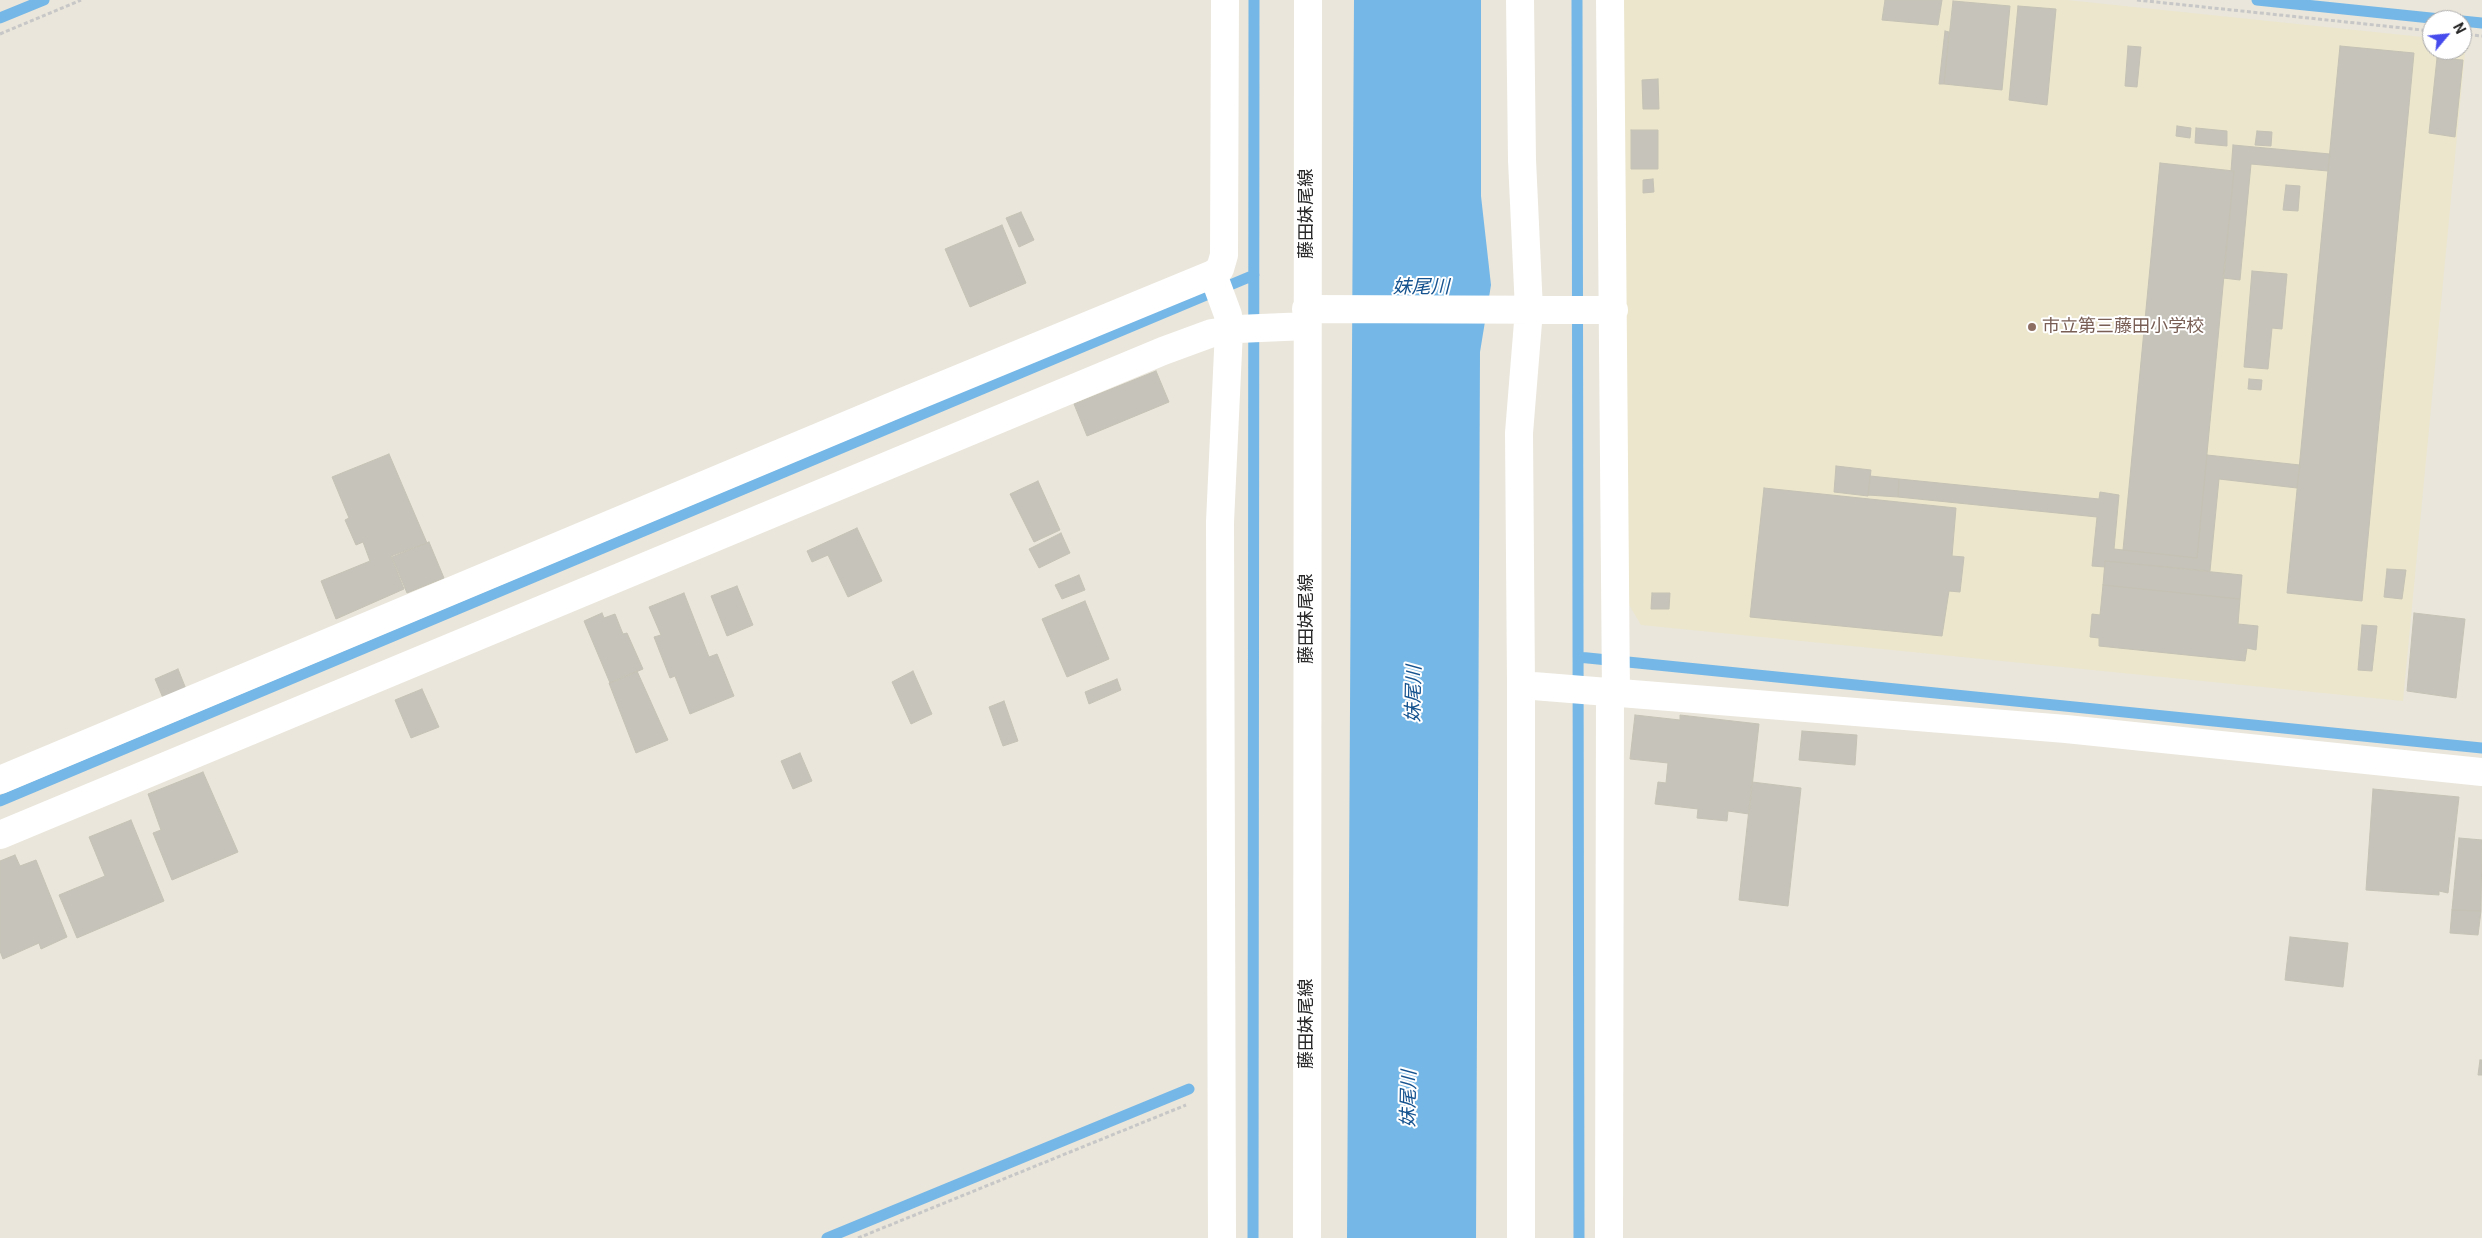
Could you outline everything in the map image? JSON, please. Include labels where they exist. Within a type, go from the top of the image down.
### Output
[{"type":"street","points":[[1222,1238],[1220,522],[1224,304],[1220,269],[1224,255],[1225,0]]},
{"type":"street","name":"藤田妹尾線","points":[[1307,1238],[1308,0]]},
{"type":"street","points":[[1520,0],[1522,160],[1522,310],[1519,432],[1521,1238]]},
{"type":"street","points":[[1609,1238],[1611,680],[1602,310],[1610,0]]},
{"type":"street","points":[[0,835],[1163,351],[1212,333],[1224,304]]},
{"type":"street","points":[[0,780],[900,403],[1224,304],[1270,328],[1335,309],[1602,310]]},
{"type":"street","points":[[1521,685],[1562,689],[1611,680],[2482,772]]},
{"type":"path","points":[[0,34],[81,0]]},
{"type":"path","points":[[2137,0],[2422,30]]},
{"type":"path","points":[[858,1238],[1223,1091]]},
{"type":"shaded area","name":"市立第三藤田小学校","points":[[1622,0],[2067,0],[2422,37],[2422,60],[2464,60],[2403,701],[1641,625],[1628,603]]},
{"type":"water","name":"妹尾川","points":[[1354,0],[1481,0],[1481,196],[1491,285],[1480,352],[1476,1238],[1347,1238]]},
{"type":"building","points":[[1885,0],[1942,0],[1938,25],[1882,20]]},
{"type":"building","points":[[1953,1],[2010,6],[2002,90],[1944,84]]},
{"type":"building","points":[[2018,6],[2056,9],[2047,105],[2009,100]]},
{"type":"building","points":[[1945,31],[1949,32],[1944,84],[1939,84]]},
{"type":"building","points":[[2128,46],[2141,47],[2137,87],[2125,86]]},
{"type":"building","points":[[2340,46],[2414,53],[2362,601],[2287,593]]},
{"type":"building","points":[[2437,60],[2463,60],[2455,137],[2429,133]]},
{"type":"building","points":[[1658,79],[1659,109],[1643,109],[1642,80]]},
{"type":"building","points":[[2177,126],[2191,128],[2190,138],[2176,136]]},
{"type":"building","points":[[2196,128],[2227,131],[2227,146],[2195,143]]},
{"type":"building","points":[[1631,130],[1658,130],[1658,169],[1631,169]]},
{"type":"building","points":[[2257,131],[2272,132],[2271,146],[2255,145]]},
{"type":"building","points":[[2233,145],[2330,154],[2328,171],[2251,164],[2240,280],[2223,278],[2234,171],[2231,171]]},
{"type":"building","points":[[2160,163],[2234,171],[2197,558],[2123,550]]},
{"type":"building","points":[[1653,179],[1654,192],[1643,193],[1643,180]]},
{"type":"building","points":[[2286,185],[2300,186],[2298,211],[2283,210]]},
{"type":"building","points":[[1021,212],[1034,240],[1019,247],[1006,218]]},
{"type":"building","points":[[1002,225],[1026,283],[970,307],[945,249]]},
{"type":"building","points":[[2252,271],[2287,274],[2282,329],[2272,328],[2268,369],[2244,367]]},
{"type":"building","points":[[1156,371],[1169,402],[1087,436],[1074,404]]},
{"type":"building","points":[[2249,379],[2262,380],[2261,390],[2248,389]]},
{"type":"building","points":[[389,454],[427,543],[391,556],[404,589],[336,619],[321,581],[370,561],[363,542],[356,545],[345,520],[349,518],[332,477]]},
{"type":"building","points":[[2207,455],[2300,465],[2297,488],[2219,479],[2210,571],[2105,561],[2105,567],[2092,566],[2097,517],[1898,497],[1899,479],[2099,499],[2100,492],[2119,495],[2114,549],[2197,558]]},
{"type":"building","points":[[1836,466],[1871,470],[1868,496],[1834,492]]},
{"type":"building","points":[[1870,476],[1899,479],[1898,497],[1868,495]]},
{"type":"building","points":[[1038,481],[1060,530],[1034,542],[1010,494]]},
{"type":"building","points":[[1764,488],[1956,508],[1952,556],[1964,557],[1960,592],[1949,591],[1942,636],[1750,617]]},
{"type":"building","points":[[857,528],[882,581],[848,597],[828,555],[812,562],[807,551]]},
{"type":"building","points":[[1061,533],[1070,553],[1039,568],[1029,549]]},
{"type":"building","points":[[429,542],[444,578],[407,593],[392,557]]},
{"type":"building","points":[[2105,561],[2242,575],[2240,599],[2103,585]]},
{"type":"building","points":[[2387,569],[2406,570],[2402,599],[2384,597]]},
{"type":"building","points":[[1079,575],[1085,590],[1062,599],[1055,585]]},
{"type":"building","points":[[2103,585],[2240,599],[2238,624],[2258,626],[2256,650],[2247,648],[2245,661],[2099,646],[2099,638],[2090,637],[2092,614],[2100,615]]},
{"type":"building","points":[[737,586],[753,625],[727,636],[711,596]]},
{"type":"building","points":[[684,593],[709,657],[717,654],[734,696],[690,714],[675,676],[670,678],[654,637],[661,635],[649,607]]},
{"type":"building","points":[[1652,593],[1670,593],[1669,609],[1651,609]]},
{"type":"building","points":[[1085,601],[1109,659],[1067,677],[1042,619]]},
{"type":"building","points":[[602,613],[604,618],[615,614],[623,634],[627,633],[643,669],[610,683],[584,621]]},
{"type":"building","points":[[2414,613],[2465,619],[2456,698],[2407,691]]},
{"type":"building","points":[[2362,625],[2377,626],[2372,671],[2358,670]]},
{"type":"building","points":[[178,669],[186,689],[163,698],[155,679]]},
{"type":"building","points":[[637,671],[668,740],[636,753],[609,683]]},
{"type":"building","points":[[913,671],[932,714],[911,724],[892,682]]},
{"type":"building","points":[[1117,679],[1121,690],[1089,704],[1085,692]]},
{"type":"building","points":[[422,689],[439,727],[411,738],[395,700]]},
{"type":"building","points":[[1004,701],[1018,741],[1003,746],[989,707]]},
{"type":"building","points":[[1635,715],[1680,720],[1680,715],[1759,724],[1749,814],[1728,811],[1727,821],[1697,818],[1698,809],[1655,804],[1658,782],[1666,783],[1668,763],[1630,759]]},
{"type":"building","points":[[1802,731],[1857,735],[1855,765],[1799,760]]},
{"type":"building","points":[[800,753],[812,781],[793,789],[781,761]]},
{"type":"building","points":[[203,772],[238,852],[172,880],[153,833],[161,830],[148,794]]},
{"type":"building","points":[[1752,782],[1801,788],[1788,906],[1739,900]]},
{"type":"building","points":[[2373,789],[2459,797],[2448,893],[2439,891],[2439,895],[2366,890]]},
{"type":"building","points":[[131,820],[164,901],[77,938],[59,895],[105,876],[89,837]]},
{"type":"building","points":[[2459,838],[2482,840],[2481,911],[2452,910]]},
{"type":"building","points":[[15,855],[20,866],[36,860],[67,937],[41,949],[39,943],[3,959],[0,951],[0,861]]},
{"type":"building","points":[[2452,910],[2481,911],[2478,935],[2450,933]]},
{"type":"building","points":[[2290,937],[2348,943],[2343,987],[2285,980]]},
{"type":"building","points":[[2480,1060],[2482,1060],[2482,1075],[2478,1075]]},
{"type":"waterway","points":[[0,18],[44,0]]},
{"type":"waterway","points":[[1253,1238],[1254,0]]},
{"type":"waterway","points":[[1577,0],[1579,1238]]},
{"type":"waterway","points":[[2257,0],[2422,17]]},
{"type":"waterway","points":[[2472,22],[2482,23]]},
{"type":"waterway","points":[[0,801],[1254,275]]},
{"type":"waterway","points":[[1578,657],[2482,748]]},
{"type":"waterway","points":[[827,1238],[1189,1089]]},
{"type":"place","name":"市立第三藤田小学校","points":[[2032,327]]}]
